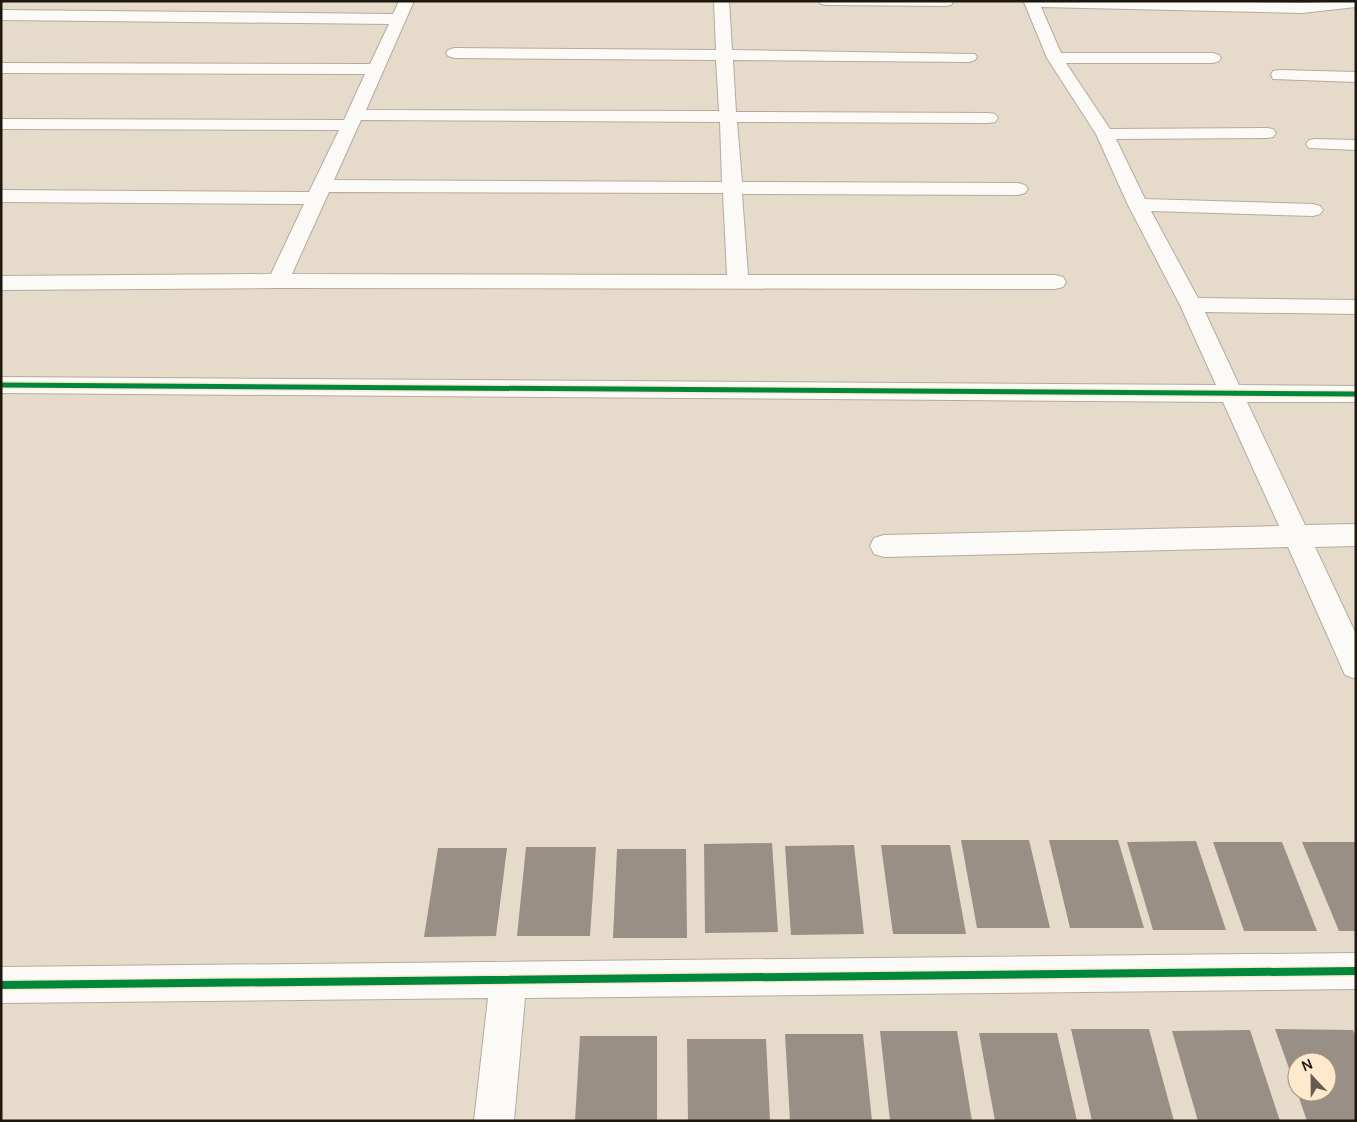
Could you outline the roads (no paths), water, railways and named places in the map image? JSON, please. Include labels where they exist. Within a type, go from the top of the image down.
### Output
[{"type":"street","points":[[278,281],[407,1]]},
{"type":"street","points":[[721,1],[738,281]]},
{"type":"street","points":[[826,1],[946,2]]},
{"type":"street","points":[[1356,2],[1302,8],[1031,2],[1055,58],[1105,134],[1138,205],[1191,306],[1356,666]]},
{"type":"street","points":[[1,15],[399,19]]},
{"type":"street","points":[[454,53],[970,57]]},
{"type":"street","points":[[1055,58],[1213,58]]},
{"type":"street","points":[[1,68],[376,69]]},
{"type":"street","points":[[1279,75],[1356,77]]},
{"type":"street","points":[[1,124],[728,117],[989,118]]},
{"type":"street","points":[[1105,134],[1267,133]]},
{"type":"street","points":[[1315,144],[1356,145]]},
{"type":"street","points":[[1,196],[732,188],[1018,189]]},
{"type":"street","points":[[1138,205],[1313,210]]},
{"type":"street","points":[[1,283],[278,281],[1055,282]]},
{"type":"street","points":[[1191,306],[1356,307]]},
{"type":"street","points":[[1,385],[1356,394]]},
{"type":"street","points":[[884,546],[1356,535]]},
{"type":"street","points":[[1,985],[1356,971]]},
{"type":"street","points":[[494,1121],[508,980]]}]
